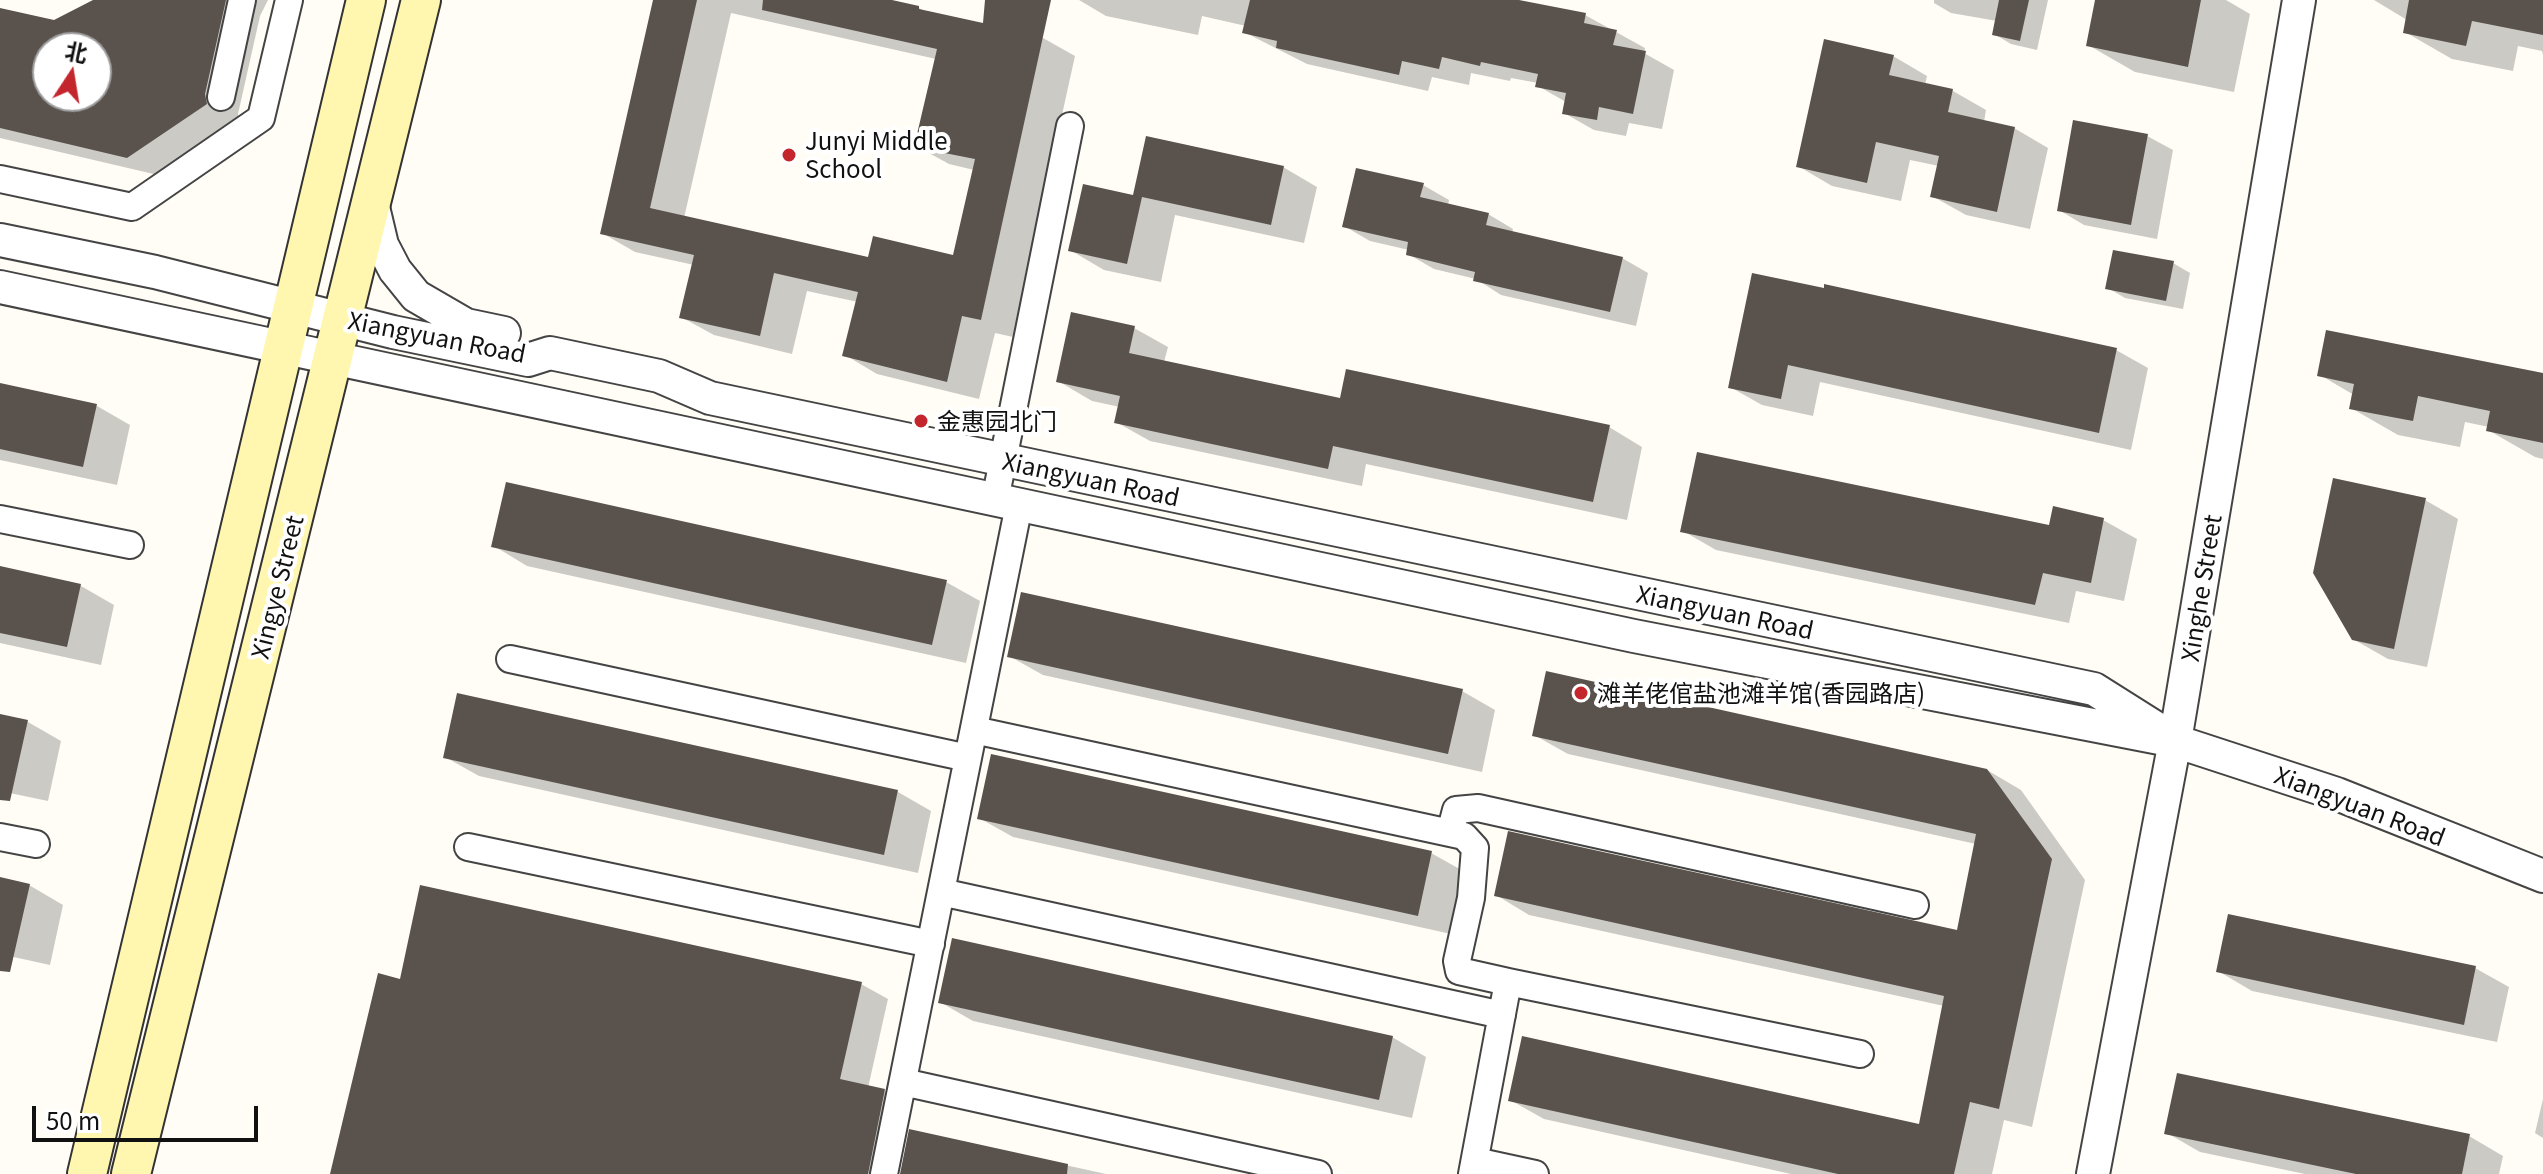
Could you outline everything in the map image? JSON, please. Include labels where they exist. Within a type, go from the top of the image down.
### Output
[{"type":"main road","name":"Xingye Street","points":[[87,1174],[366,0]]},
{"type":"main road","name":"Xingye Street","points":[[131,1174],[421,0]]},
{"type":"street","points":[[221,97],[242,0]]},
{"type":"street","points":[[0,179],[132,207],[261,118],[289,0]]},
{"type":"street","name":"Xinghe Street","points":[[2093,1174],[2175,741],[2299,0]]},
{"type":"street","points":[[884,1174],[974,730],[1007,502],[1003,460],[1070,126]]},
{"type":"street","points":[[372,203],[382,245],[395,270],[416,296],[466,325],[530,339],[550,353]]},
{"type":"street","name":"Xiangyuan Road","points":[[0,240],[155,272],[528,360],[550,353],[659,376],[710,398],[2094,689],[2175,741]]},
{"type":"street","name":"Xiangyuan Road","points":[[0,287],[1634,636],[2175,741],[2337,794],[2543,876]]},
{"type":"street","points":[[0,519],[130,545]]},
{"type":"street","points":[[510,659],[968,758]]},
{"type":"street","points":[[974,730],[1464,836],[1475,848],[1471,898],[1457,961],[1459,971],[1860,1054]]},
{"type":"street","points":[[1450,833],[1456,810],[1478,808],[1915,905]]},
{"type":"street","points":[[0,837],[36,844]]},
{"type":"street","points":[[468,847],[931,944]]},
{"type":"street","points":[[941,892],[1502,1015]]},
{"type":"street","points":[[1508,982],[1473,1167],[1535,1174]]},
{"type":"street","points":[[903,1082],[1318,1174]]},
{"type":"building","points":[[93,0],[226,0],[205,94],[207,104],[127,158],[0,128],[0,8],[54,20]]},
{"type":"building","points":[[653,0],[697,0],[650,208],[868,257],[873,236],[953,255],[975,159],[914,147],[937,49],[762,10],[763,0],[892,0],[983,23],[985,0],[1051,0],[981,320],[962,316],[947,382],[842,356],[858,292],[774,273],[760,336],[679,318],[694,255],[600,234]]},
{"type":"building","points":[[1250,0],[1519,0],[1586,13],[1584,23],[1617,30],[1613,45],[1646,51],[1633,114],[1599,107],[1597,120],[1562,114],[1566,93],[1535,87],[1538,74],[1481,62],[1480,66],[1442,57],[1439,69],[1402,61],[1399,75],[1276,48],[1277,41],[1242,33]]},
{"type":"building","points":[[1999,0],[2029,0],[2020,41],[1992,35]]},
{"type":"building","points":[[2095,0],[2201,0],[2188,67],[2086,46]]},
{"type":"building","points":[[2409,0],[2543,0],[2543,35],[2472,21],[2466,46],[2403,33]]},
{"type":"building","points":[[1824,39],[1894,55],[1889,75],[1953,89],[1948,112],[2015,127],[1997,212],[1930,197],[1939,156],[1876,142],[1867,183],[1796,167]]},
{"type":"building","points":[[2073,120],[2148,134],[2131,225],[2057,211]]},
{"type":"building","points":[[1146,136],[1284,166],[1271,225],[1142,197],[1127,264],[1068,251],[1083,184],[1133,195]]},
{"type":"building","points":[[1356,168],[1424,183],[1420,197],[1489,213],[1486,225],[1623,257],[1610,312],[1473,281],[1475,272],[1406,255],[1408,242],[1342,227]]},
{"type":"building","points":[[2113,250],[2174,261],[2166,301],[2105,289]]},
{"type":"building","points":[[1752,273],[1824,288],[1824,284],[2117,348],[2099,433],[1788,365],[1781,399],[1728,388]]},
{"type":"building","points":[[1071,312],[1135,326],[1129,353],[1340,398],[1346,369],[1610,425],[1593,502],[1333,446],[1328,469],[1114,423],[1120,396],[1056,382]]},
{"type":"building","points":[[2326,330],[2543,373],[2543,443],[2486,431],[2490,411],[2418,396],[2413,421],[2349,409],[2354,384],[2317,376]]},
{"type":"building","points":[[0,383],[97,404],[83,467],[0,449]]},
{"type":"building","points":[[1697,452],[2049,525],[2053,506],[2104,518],[2091,583],[2043,573],[2035,605],[1680,532]]},
{"type":"building","points":[[2333,478],[2426,498],[2394,649],[2352,640],[2313,573]]},
{"type":"building","points":[[506,482],[947,580],[932,645],[491,547]]},
{"type":"building","points":[[0,566],[81,584],[67,647],[0,633]]},
{"type":"building","points":[[1021,592],[1463,689],[1448,754],[1007,657]]},
{"type":"building","points":[[1546,671],[1987,769],[2052,859],[1999,1109],[1970,1102],[1954,1174],[1838,1174],[1508,1101],[1522,1036],[1919,1124],[1944,996],[1494,896],[1508,831],[1957,930],[1976,834],[1532,736]]},
{"type":"building","points":[[457,693],[898,790],[884,855],[443,758]]},
{"type":"building","points":[[0,714],[28,720],[10,801],[0,800]]},
{"type":"building","points":[[991,754],[1432,851],[1418,916],[977,819]]},
{"type":"building","points":[[0,877],[30,884],[10,972],[0,971]]},
{"type":"building","points":[[420,885],[862,982],[840,1079],[885,1089],[868,1174],[330,1174],[378,973],[400,979]]},
{"type":"building","points":[[2228,914],[2476,966],[2464,1025],[2216,972]]},
{"type":"building","points":[[952,938],[1393,1036],[1379,1100],[938,1003]]},
{"type":"building","points":[[2177,1073],[2470,1134],[2462,1174],[2356,1174],[2164,1134]]},
{"type":"building","points":[[909,1129],[1068,1164],[1067,1174],[900,1174]]},
{"type":"place","name":"Junyi Middle School","points":[[789,155]]},
{"type":"place","name":"金惠园北门","points":[[921,421]]},
{"type":"place","name":"滩羊佬倌盐池滩羊馆(香园路店)","points":[[1581,693]]}]
